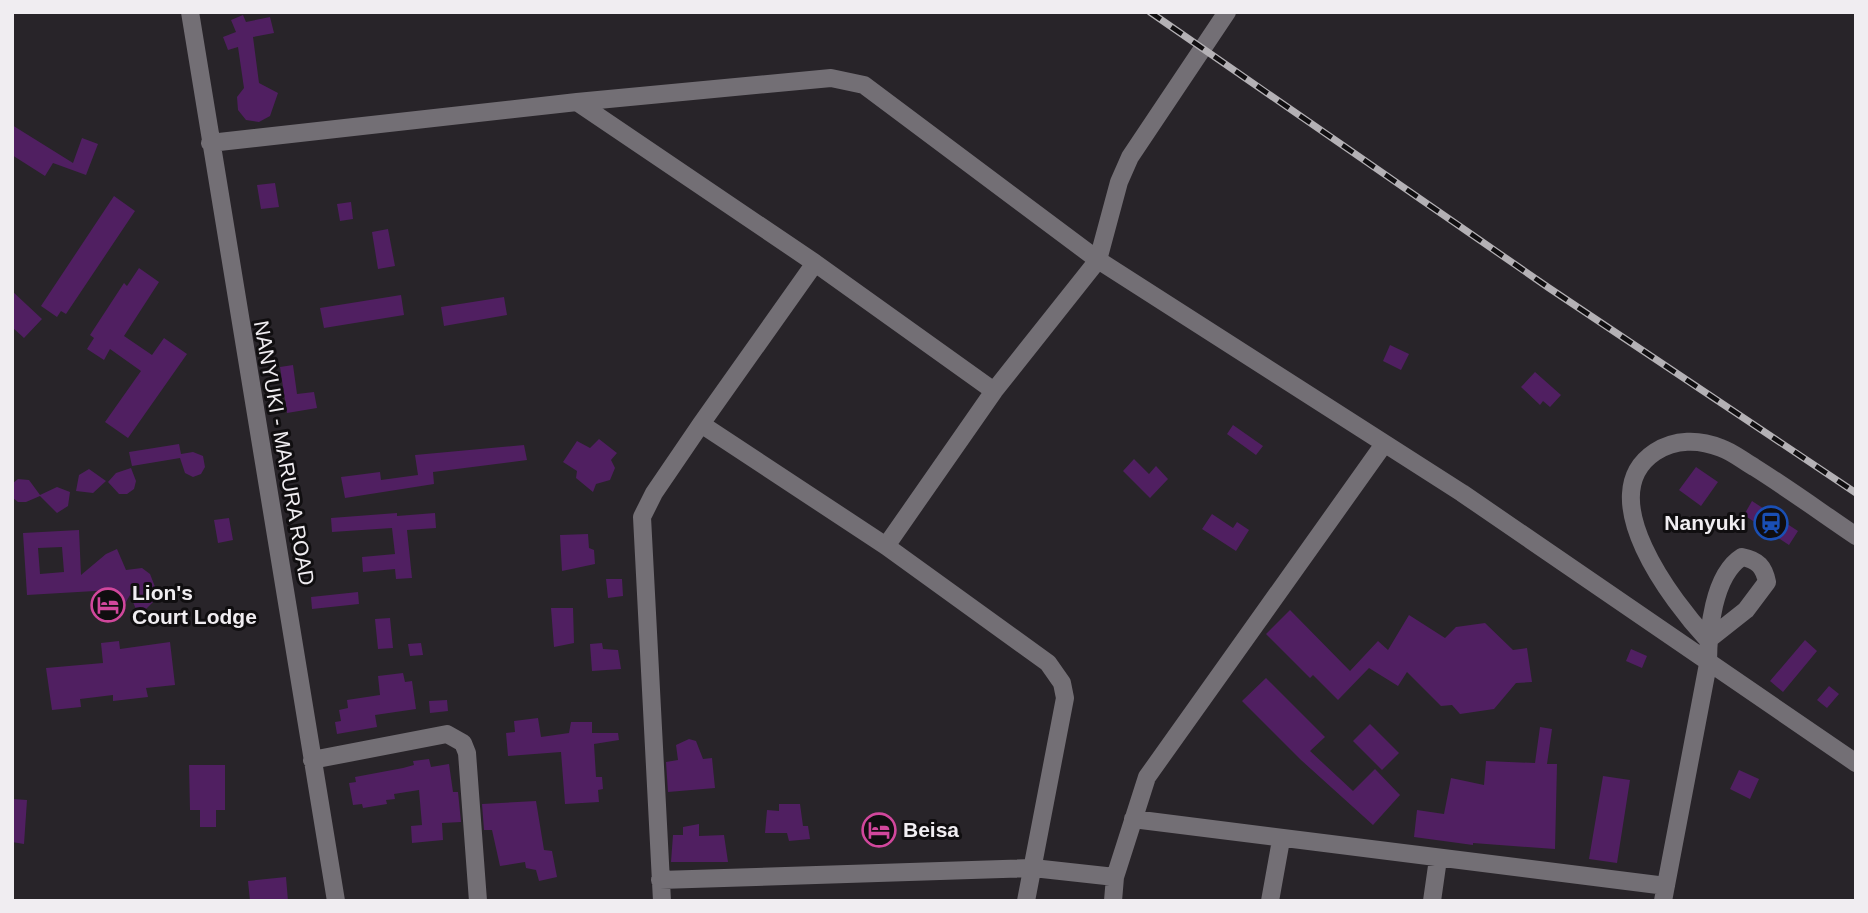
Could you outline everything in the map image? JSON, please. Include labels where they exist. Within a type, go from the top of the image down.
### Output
[{"type":"street","name":"NANYUKI - MARURA ROAD","points":[[190,12],[336,901]]},
{"type":"street","points":[[886,546],[995,391],[1098,260],[1119,182],[1130,157],[1227,12]]},
{"type":"street","points":[[210,143],[577,102],[845,79],[876,93],[1098,260],[1527,537],[1707,664],[1856,763]]},
{"type":"street","points":[[577,102],[815,263],[995,391]]},
{"type":"street","points":[[662,901],[642,517],[654,493],[815,263]]},
{"type":"street","points":[[701,424],[886,546],[1048,663],[1062,683],[1065,698],[1026,901]]},
{"type":"street","points":[[1133,819],[1438,859],[1665,894],[1707,664],[1708,640],[1679,607],[1637,530],[1629,495],[1633,479],[1647,458],[1669,443],[1696,442],[1723,448],[1856,536]]},
{"type":"street","points":[[1113,901],[1115,877],[1147,777],[1384,444]]},
{"type":"street","points":[[312,760],[447,734],[457,738],[467,753],[478,901]]},
{"type":"street","points":[[1270,901],[1281,839]]},
{"type":"street","points":[[1432,901],[1438,859]]},
{"type":"street","points":[[660,880],[1033,868],[1115,877]]},
{"type":"building","points":[[243,15],[246,22],[270,17],[274,33],[253,37],[259,83],[278,93],[270,116],[259,122],[246,120],[238,110],[237,97],[244,88],[238,47],[228,50],[223,37],[236,32],[231,20]]},
{"type":"building","points":[[12,125],[73,163],[82,138],[98,144],[86,175],[53,163],[45,176],[12,155]]},
{"type":"building","points":[[275,183],[279,207],[261,209],[257,185]]},
{"type":"building","points":[[114,196],[135,211],[66,314],[61,311],[57,317],[41,306]]},
{"type":"building","points":[[351,202],[353,219],[340,221],[337,204]]},
{"type":"building","points":[[388,229],[395,266],[378,269],[372,232]]},
{"type":"building","points":[[139,268],[159,282],[124,336],[152,355],[164,338],[187,354],[128,438],[105,422],[141,371],[110,349],[104,360],[87,349],[94,338],[90,335],[124,283],[127,286]]},
{"type":"building","points":[[12,291],[42,319],[24,338],[12,327]]},
{"type":"building","points":[[401,295],[404,315],[324,328],[320,308]]},
{"type":"building","points":[[504,297],[507,315],[444,326],[441,307]]},
{"type":"building","points":[[1390,345],[1409,354],[1401,370],[1383,361]]},
{"type":"building","points":[[293,365],[297,394],[314,392],[317,408],[287,413],[280,367]]},
{"type":"building","points":[[1535,372],[1561,395],[1550,407],[1543,401],[1540,405],[1521,387]]},
{"type":"building","points":[[1233,425],[1263,446],[1256,455],[1227,434]]},
{"type":"building","points":[[599,439],[617,453],[611,460],[615,468],[610,480],[596,484],[593,492],[576,478],[577,471],[563,462],[577,441],[590,448]]},
{"type":"building","points":[[179,444],[181,454],[193,452],[203,456],[205,467],[201,474],[193,477],[185,473],[180,458],[132,466],[129,452]]},
{"type":"building","points":[[524,445],[527,460],[433,472],[434,484],[345,498],[341,477],[380,472],[381,480],[418,475],[415,455]]},
{"type":"building","points":[[1134,459],[1149,474],[1156,466],[1168,479],[1150,498],[1123,471]]},
{"type":"building","points":[[1696,467],[1718,482],[1701,506],[1679,490]]},
{"type":"building","points":[[131,468],[136,481],[134,489],[127,494],[119,494],[108,482],[116,473]]},
{"type":"building","points":[[89,469],[106,481],[93,493],[76,491],[79,475]]},
{"type":"building","points":[[18,479],[29,480],[40,495],[57,487],[70,492],[68,506],[57,513],[40,496],[26,502],[18,502],[12,497],[12,484]]},
{"type":"building","name":"Nanyuki","points":[[1752,501],[1798,531],[1789,545],[1744,515]]},
{"type":"building","points":[[397,513],[397,516],[435,513],[436,528],[407,530],[412,578],[396,579],[395,569],[363,572],[362,557],[395,554],[392,528],[332,532],[331,518]]},
{"type":"building","points":[[1212,514],[1233,528],[1237,522],[1249,530],[1236,551],[1202,529]]},
{"type":"building","points":[[229,518],[233,540],[218,543],[214,520]]},
{"type":"building","points":[[79,530],[81,575],[106,554],[117,549],[126,570],[142,568],[150,574],[157,592],[155,600],[138,614],[130,595],[115,621],[103,615],[92,598],[112,590],[27,595],[23,533]],"holes":[[[62,547],[64,572],[40,574],[38,548]]]},
{"type":"building","points":[[588,534],[589,548],[594,550],[595,564],[562,571],[560,535]]},
{"type":"building","points":[[606,579],[622,579],[623,596],[608,598]]},
{"type":"building","points":[[358,592],[359,604],[312,609],[311,597]]},
{"type":"building","points":[[551,608],[573,608],[574,643],[554,647]]},
{"type":"building","points":[[1290,610],[1350,671],[1378,641],[1388,650],[1409,615],[1445,638],[1456,627],[1485,623],[1513,650],[1527,648],[1532,682],[1516,683],[1494,709],[1460,714],[1452,705],[1441,706],[1407,672],[1398,686],[1369,668],[1338,700],[1313,675],[1310,678],[1266,634]]},
{"type":"building","points":[[390,618],[393,648],[378,649],[375,619]]},
{"type":"building","points":[[1805,640],[1817,651],[1783,692],[1770,681]]},
{"type":"building","points":[[119,641],[120,649],[170,642],[175,685],[146,688],[148,697],[113,701],[113,695],[80,699],[81,707],[52,710],[46,668],[103,663],[101,643]]},
{"type":"building","points":[[421,643],[423,655],[410,656],[408,644]]},
{"type":"building","points":[[602,643],[603,649],[618,650],[621,669],[592,671],[590,644]]},
{"type":"building","points":[[1631,649],[1647,656],[1642,668],[1626,661]]},
{"type":"building","points":[[403,673],[405,682],[412,681],[416,709],[375,715],[377,727],[337,734],[335,722],[341,721],[339,710],[348,708],[347,700],[380,695],[378,676]]},
{"type":"building","points":[[1266,678],[1325,737],[1310,751],[1353,791],[1375,769],[1400,795],[1373,825],[1301,760],[1242,701]]},
{"type":"building","points":[[1829,686],[1839,694],[1827,708],[1817,700]]},
{"type":"building","points":[[447,700],[448,711],[430,713],[429,701]]},
{"type":"building","points":[[538,718],[541,737],[569,733],[571,722],[592,722],[592,733],[618,733],[619,740],[594,744],[596,777],[602,777],[603,789],[598,790],[599,802],[565,804],[561,752],[508,756],[506,733],[515,732],[514,721]]},
{"type":"building","points":[[1370,724],[1399,753],[1382,770],[1353,741]]},
{"type":"building","points":[[1540,727],[1552,729],[1547,764],[1557,764],[1555,849],[1473,845],[1414,837],[1417,810],[1444,814],[1451,778],[1484,785],[1486,761],[1535,763]]},
{"type":"building","points":[[689,739],[696,741],[703,759],[712,758],[715,788],[668,792],[666,762],[678,760],[676,745]]},
{"type":"building","points":[[429,759],[431,767],[449,764],[453,792],[458,792],[461,822],[442,823],[443,840],[412,843],[411,826],[422,825],[419,790],[394,794],[395,799],[386,800],[387,804],[363,808],[362,804],[353,805],[349,783],[356,782],[355,777],[403,768],[414,765],[413,761]]},
{"type":"building","points":[[189,765],[225,765],[225,810],[216,810],[216,827],[200,827],[200,810],[190,810]]},
{"type":"building","points":[[1739,770],[1759,779],[1750,799],[1730,789]]},
{"type":"building","points":[[1603,776],[1630,780],[1617,863],[1589,859]]},
{"type":"building","points":[[13,799],[27,800],[24,844],[12,842]]},
{"type":"building","points":[[536,801],[544,850],[552,851],[557,877],[539,881],[536,870],[526,868],[525,862],[500,866],[492,830],[484,830],[482,804]]},
{"type":"building","points":[[779,804],[800,804],[803,826],[808,826],[810,839],[789,841],[787,833],[765,833],[767,810],[779,811]]},
{"type":"building","points":[[699,824],[699,836],[724,835],[728,862],[671,862],[673,835],[683,835],[683,827]]},
{"type":"building","points":[[286,877],[288,901],[250,901],[248,881]]},
{"type":"railway","points":[[1150,12],[1549,288],[1856,493]]},
{"type":"place","name":"Nanyuki","points":[[1771,523]]},
{"type":"place","name":"Lion's Court Lodge","points":[[108,605]]},
{"type":"place","name":"Beisa","points":[[879,830]]}]
